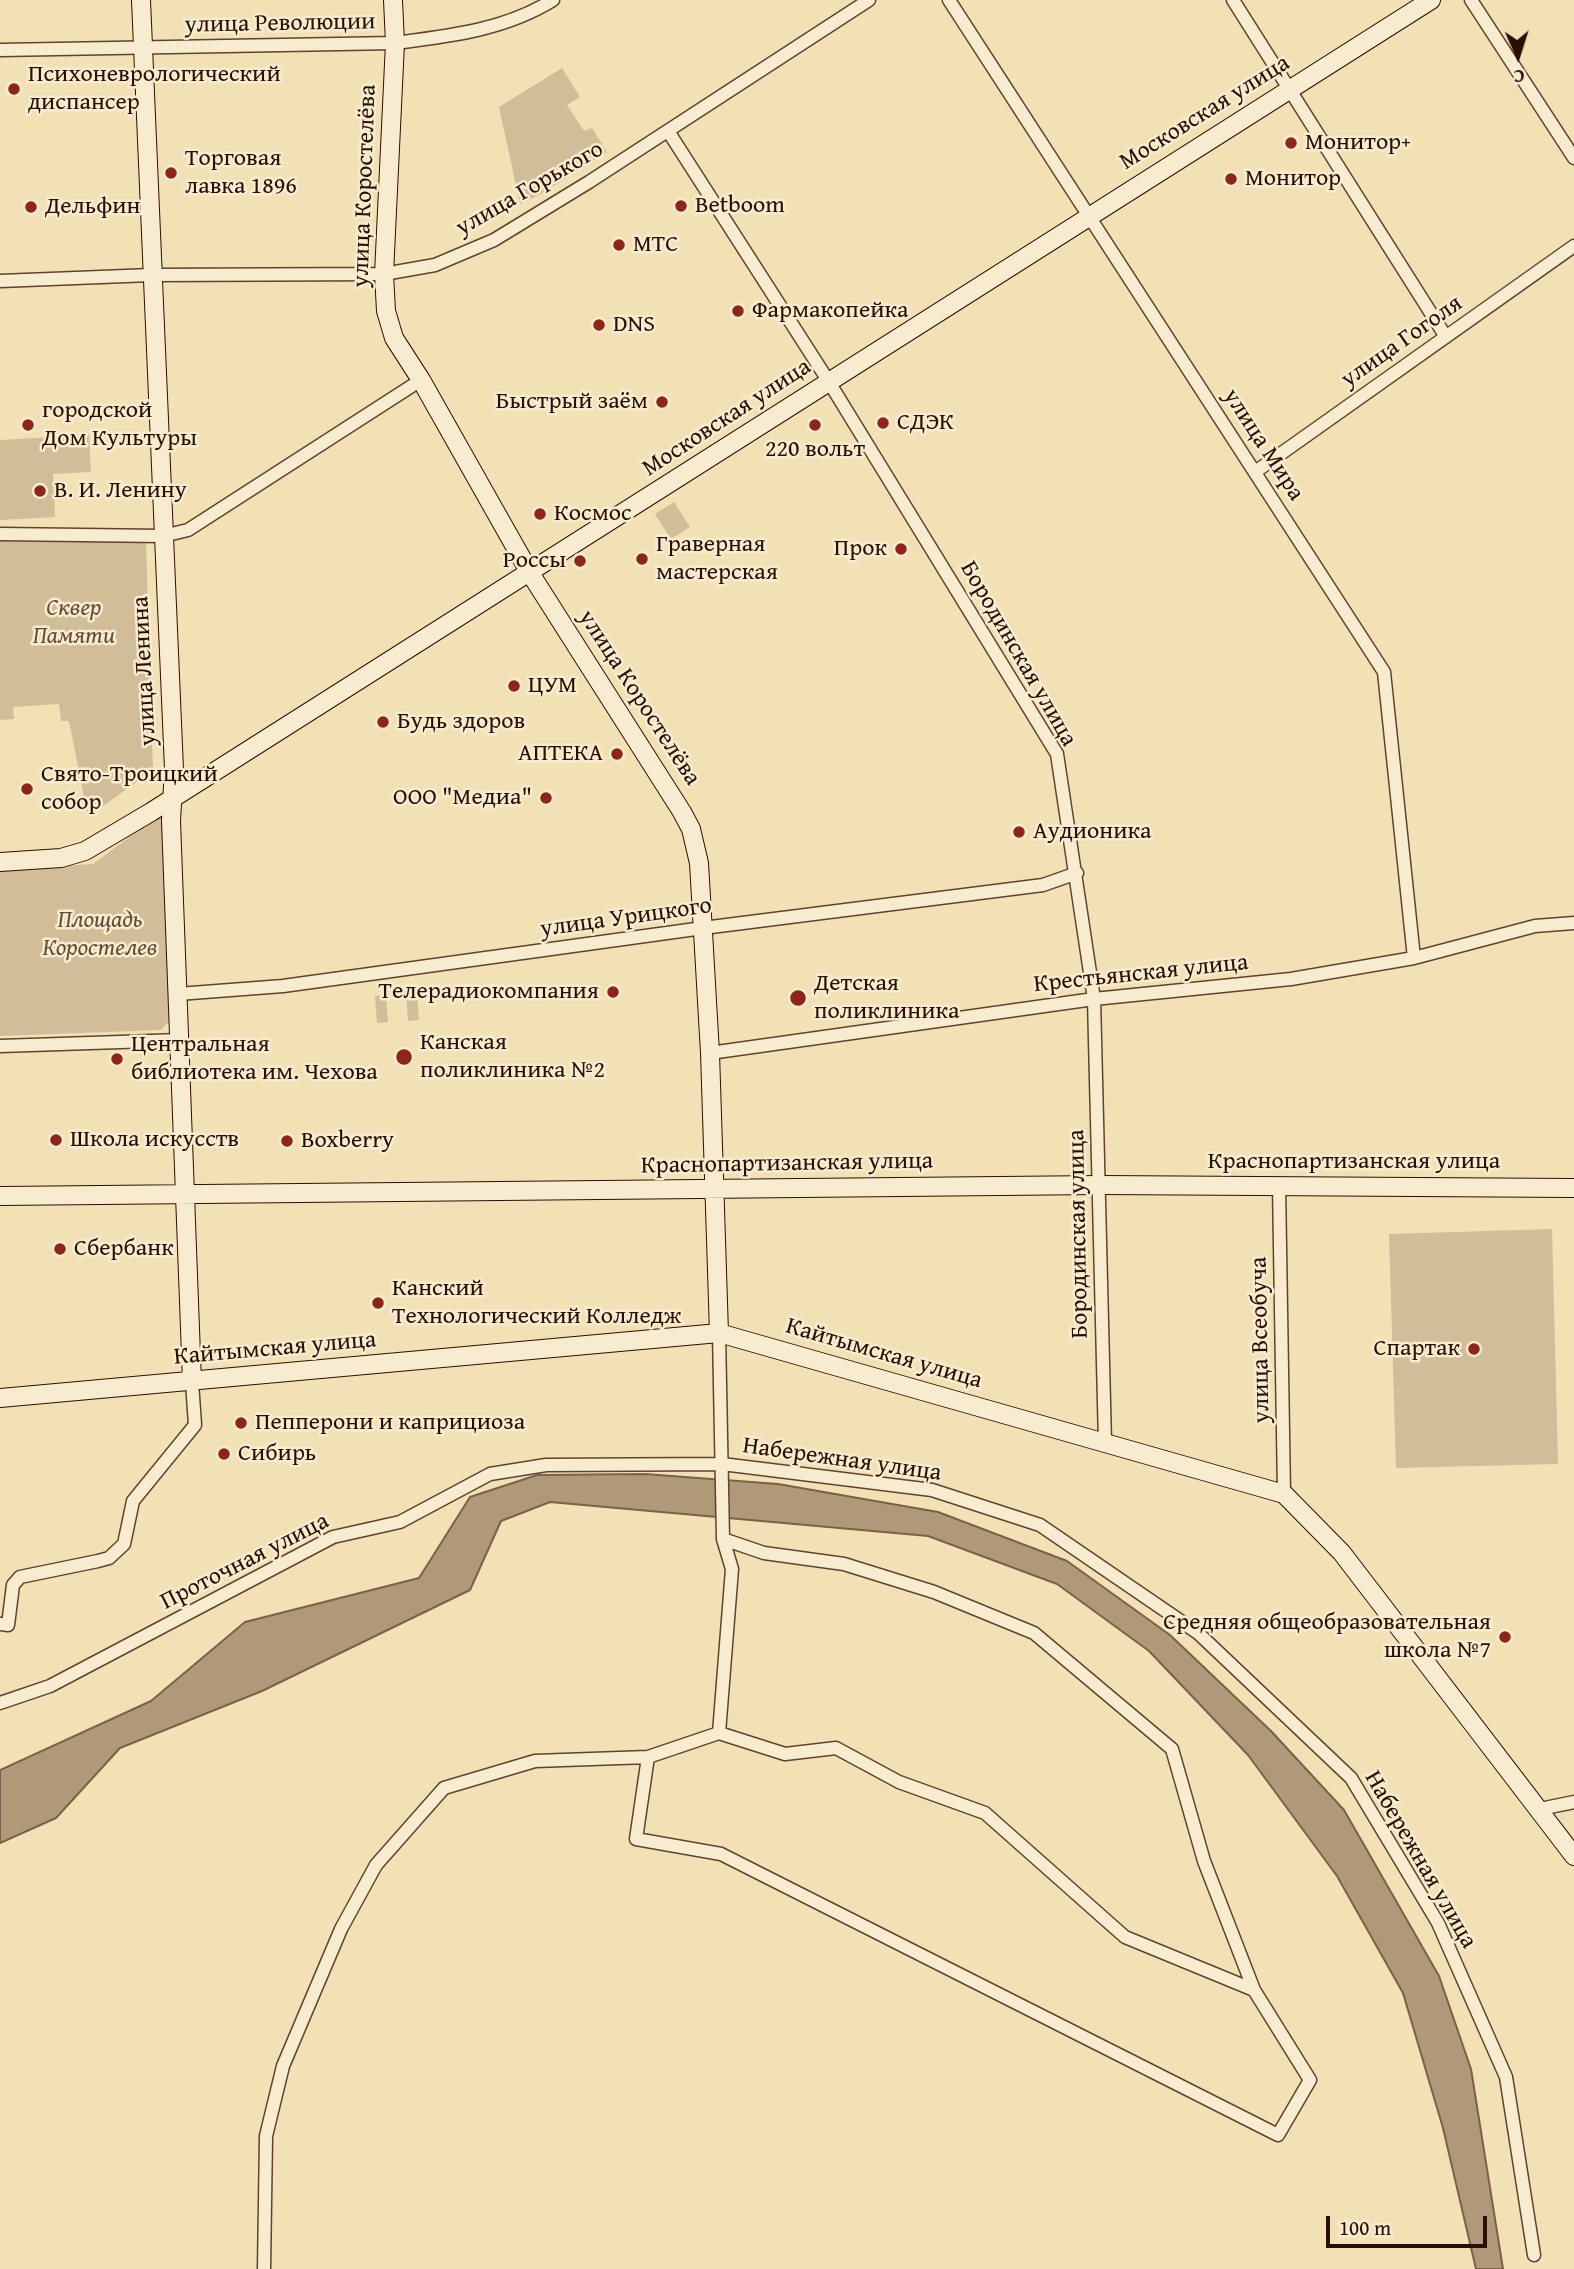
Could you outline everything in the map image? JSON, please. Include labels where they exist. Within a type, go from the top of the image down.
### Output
[{"type":"street","name":"улица Ленина","points":[[141,0],[174,769],[170,798],[192,1382]]},
{"type":"street","name":"улица Коростелёва","points":[[393,0],[395,43],[384,274],[386,311],[394,338],[421,380],[530,573],[691,829],[699,863],[710,1053],[723,1539],[732,1569],[719,1733]]},
{"type":"street","name":"улица Революции","points":[[0,50],[395,43],[455,36],[499,25],[530,14],[553,0]]},
{"type":"street","name":"улица Горького","points":[[0,281],[151,275],[384,274],[435,265],[494,240],[869,0]]},
{"type":"street","name":"улица Мира","points":[[949,0],[1091,215],[1384,672],[1414,958]]},
{"type":"street","points":[[1233,0],[1446,337]]},
{"type":"street","name":"Московская улица","points":[[0,862],[61,858],[85,850],[530,573],[1431,0]]},
{"type":"street","points":[[1471,0],[1574,158]]},
{"type":"street","name":"Бородинская улица","points":[[668,131],[829,382],[1057,754],[1094,999],[1105,1443]]},
{"type":"street","name":"улица Гоголя","points":[[1255,472],[1574,246]]},
{"type":"street","points":[[0,534],[163,536],[188,530],[421,380]]},
{"type":"street","name":"улица Урицкого","points":[[178,994],[283,986],[1042,885],[1077,873]]},
{"type":"street","name":"Крестьянская улица","points":[[710,1053],[1094,999],[1291,979],[1414,958],[1535,926],[1574,923]]},
{"type":"street","points":[[0,1046],[180,1040]]},
{"type":"street","name":"Краснопартизанская улица","points":[[0,1196],[1100,1185],[1574,1188]]},
{"type":"street","name":"улица Всеобуча","points":[[1279,1185],[1284,1494]]},
{"type":"street","name":"Кайтымская улица","points":[[0,1398],[719,1333],[1284,1494],[1342,1553],[1541,1809],[1574,1856]]},
{"type":"street","points":[[0,1624],[8,1625],[13,1585],[20,1577],[109,1558],[124,1544],[134,1501],[195,1425],[192,1382]]},
{"type":"street","name":"Проточная улица","points":[[0,1703],[50,1686],[333,1537],[400,1522],[490,1474],[546,1465],[722,1464]]},
{"type":"street","name":"Набережная улица","points":[[722,1464],[932,1490],[1040,1525],[1198,1633],[1351,1778],[1438,1923],[1506,2077],[1534,2255]]},
{"type":"street","points":[[648,1757],[636,1839],[721,1854],[1278,2135],[1310,2080],[1254,1990],[1205,1861],[1172,1749],[1034,1633],[934,1592],[844,1564],[764,1553],[723,1539]]},
{"type":"street","points":[[264,2269],[266,2136],[283,2066],[341,1929],[376,1865],[444,1788],[536,1760],[648,1757],[719,1733],[785,1754],[836,1748],[899,1782],[985,1813],[1125,1937],[1254,1990]]},
{"type":"street","points":[[1541,1809],[1574,1802]]},
{"type":"green space","points":[[562,68],[580,97],[567,105],[584,131],[592,128],[607,152],[541,194],[520,204],[499,107]]},
{"type":"green space","points":[[89,435],[91,472],[53,474],[55,517],[0,520],[0,440]]},
{"type":"green space","points":[[674,502],[690,527],[671,539],[655,514]]},
{"type":"green space","name":"Сквер Памяти","points":[[0,541],[146,542],[153,770],[88,817],[69,721],[61,721],[59,704],[13,707],[14,719],[0,720]]},
{"type":"green space","name":"Площадь Коростелев","points":[[160,814],[167,821],[172,1018],[161,1030],[0,1036],[0,870],[93,864]]},
{"type":"green space","points":[[417,993],[419,1020],[408,1021],[406,994]]},
{"type":"green space","points":[[386,995],[388,1022],[377,1023],[375,996]]},
{"type":"green space","name":"Спартак","points":[[1552,1229],[1558,1464],[1396,1468],[1389,1234]]},
{"type":"shaded area","points":[[645,1474],[778,1484],[938,1512],[1067,1561],[1170,1635],[1271,1731],[1344,1810],[1439,1976],[1471,2069],[1503,2269],[1476,2269],[1443,2128],[1403,1993],[1337,1876],[1248,1755],[1149,1651],[1057,1584],[928,1536],[550,1502],[501,1521],[470,1590],[262,1691],[120,1748],[56,1818],[0,1843],[0,1770],[151,1701],[245,1622],[419,1578],[470,1497],[537,1475]]},
{"type":"place","name":"Психоневрологический диспансер","points":[[14,89]]},
{"type":"place","name":"Монитор+","points":[[1291,143]]},
{"type":"place","name":"Торговая лавка 1896","points":[[171,173]]},
{"type":"place","name":"Монитор","points":[[1231,179]]},
{"type":"place","name":"Betboom","points":[[681,206]]},
{"type":"place","name":"Дельфин","points":[[31,207]]},
{"type":"place","name":"МТС","points":[[619,245]]},
{"type":"place","name":"Фармакопейка","points":[[738,311]]},
{"type":"place","name":"DNS","points":[[599,325]]},
{"type":"place","name":"Быстрый заём","points":[[662,402]]},
{"type":"place","name":"СДЭК","points":[[883,423]]},
{"type":"place","name":"городской Дом Культуры","points":[[28,425]]},
{"type":"place","name":"220 вольт","points":[[815,425]]},
{"type":"place","name":"В. И. Ленину","points":[[40,491]]},
{"type":"place","name":"Космос","points":[[540,514]]},
{"type":"place","name":"Прок","points":[[901,549]]},
{"type":"place","name":"Граверная мастерская","points":[[642,559]]},
{"type":"place","name":"Россы","points":[[580,561]]},
{"type":"place","name":"ЦУМ","points":[[514,686]]},
{"type":"place","name":"Будь здоров","points":[[383,722]]},
{"type":"place","name":"АПТЕКА","points":[[617,754]]},
{"type":"place","name":"Свято-Троицкий собор","points":[[27,789]]},
{"type":"place","name":"ООО \"Медиа\"","points":[[546,798]]},
{"type":"place","name":"Аудионика","points":[[1019,832]]},
{"type":"place","name":"Телерадиокомпания","points":[[613,992]]},
{"type":"place","name":"Детская поликлиника","points":[[798,998]]},
{"type":"place","name":"Канская поликлиника №2","points":[[404,1057]]},
{"type":"place","name":"Центральная библиотека им. Чехова","points":[[117,1059]]},
{"type":"place","name":"Школа искусств","points":[[56,1140]]},
{"type":"place","name":"Boxberry","points":[[287,1141]]},
{"type":"place","name":"Сбербанк","points":[[60,1249]]},
{"type":"place","name":"Канский Технологический Колледж","points":[[378,1303]]},
{"type":"place","name":"Спартак","points":[[1474,1349]]},
{"type":"place","name":"Пепперони и каприциоза","points":[[241,1423]]},
{"type":"place","name":"Сибирь","points":[[224,1454]]},
{"type":"place","name":"Средняя общеобразовательная школа №7","points":[[1505,1637]]}]
